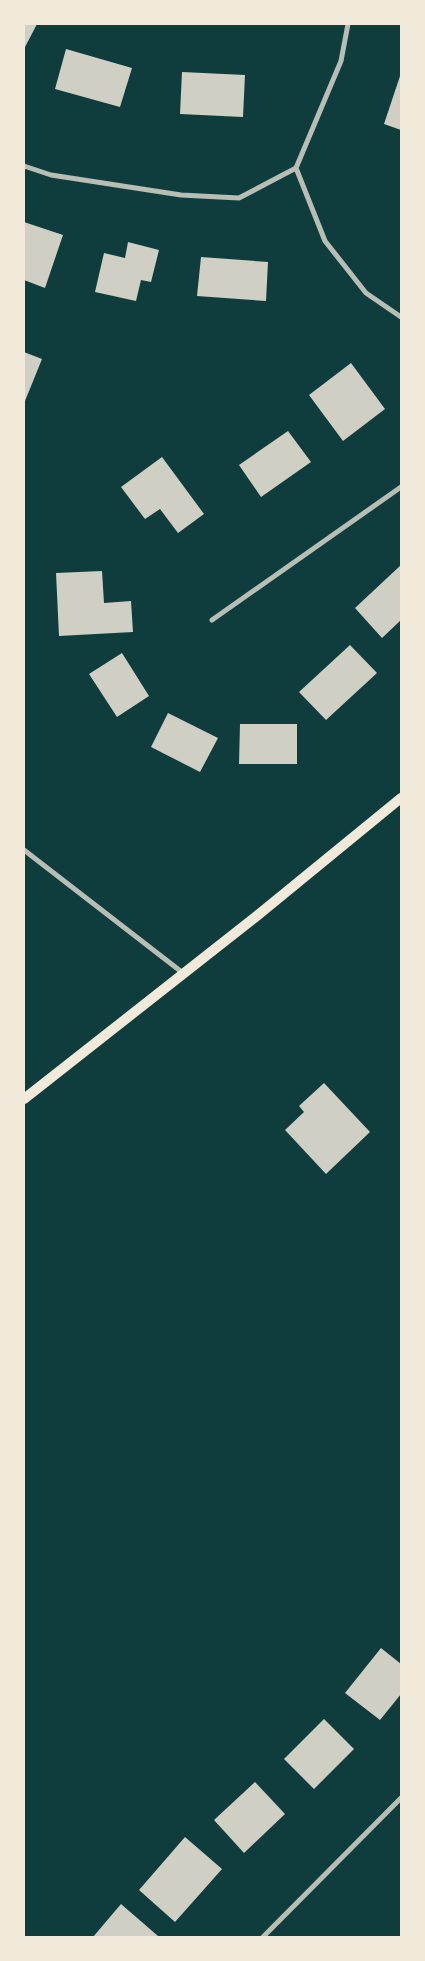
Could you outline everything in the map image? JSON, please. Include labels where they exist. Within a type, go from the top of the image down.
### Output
[{"type":"main road","points":[[24,1099],[183,974],[401,798]]},
{"type":"street","points":[[24,166],[51,175],[163,192],[239,198],[296,168],[341,61],[348,24]]},
{"type":"street","points":[[296,168],[326,241],[366,293],[401,317]]},
{"type":"street","points":[[212,620],[401,487]]},
{"type":"street","points":[[24,850],[183,974]]},
{"type":"street","points":[[263,1937],[401,1798]]},
{"type":"building","points":[[24,24],[37,24],[24,49]]},
{"type":"building","points":[[66,49],[132,68],[120,107],[55,89]]},
{"type":"building","points":[[182,72],[245,75],[243,117],[180,114]]},
{"type":"building","points":[[401,73],[401,130],[384,124]]},
{"type":"building","points":[[24,222],[63,235],[45,288],[24,280]]},
{"type":"building","points":[[128,242],[159,250],[151,282],[141,280],[136,301],[95,292],[104,253],[125,258]]},
{"type":"building","points":[[201,257],[268,262],[266,301],[197,296]]},
{"type":"building","points":[[24,352],[42,359],[25,401],[24,400]]},
{"type":"building","points":[[351,363],[385,409],[343,441],[309,395]]},
{"type":"building","points":[[288,431],[311,462],[261,497],[239,465]]},
{"type":"building","points":[[162,457],[204,514],[178,533],[160,509],[145,519],[121,487]]},
{"type":"building","points":[[401,565],[401,620],[382,638],[355,608]]},
{"type":"building","points":[[102,571],[104,603],[131,601],[133,632],[59,636],[56,573]]},
{"type":"building","points":[[350,645],[377,673],[326,720],[299,692]]},
{"type":"building","points":[[122,653],[149,696],[117,717],[89,674]]},
{"type":"building","points":[[168,713],[218,738],[200,772],[151,747]]},
{"type":"building","points":[[240,724],[297,724],[297,764],[239,764]]},
{"type":"building","points":[[324,1083],[370,1132],[326,1174],[285,1130],[304,1112],[299,1106]]},
{"type":"building","points":[[381,1648],[401,1664],[401,1694],[380,1720],[345,1693]]},
{"type":"building","points":[[324,1719],[354,1749],[314,1789],[284,1759]]},
{"type":"building","points":[[255,1782],[285,1814],[244,1853],[214,1820]]},
{"type":"building","points":[[185,1837],[222,1869],[175,1922],[139,1890]]},
{"type":"building","points":[[121,1904],[158,1936],[93,1937]]}]
